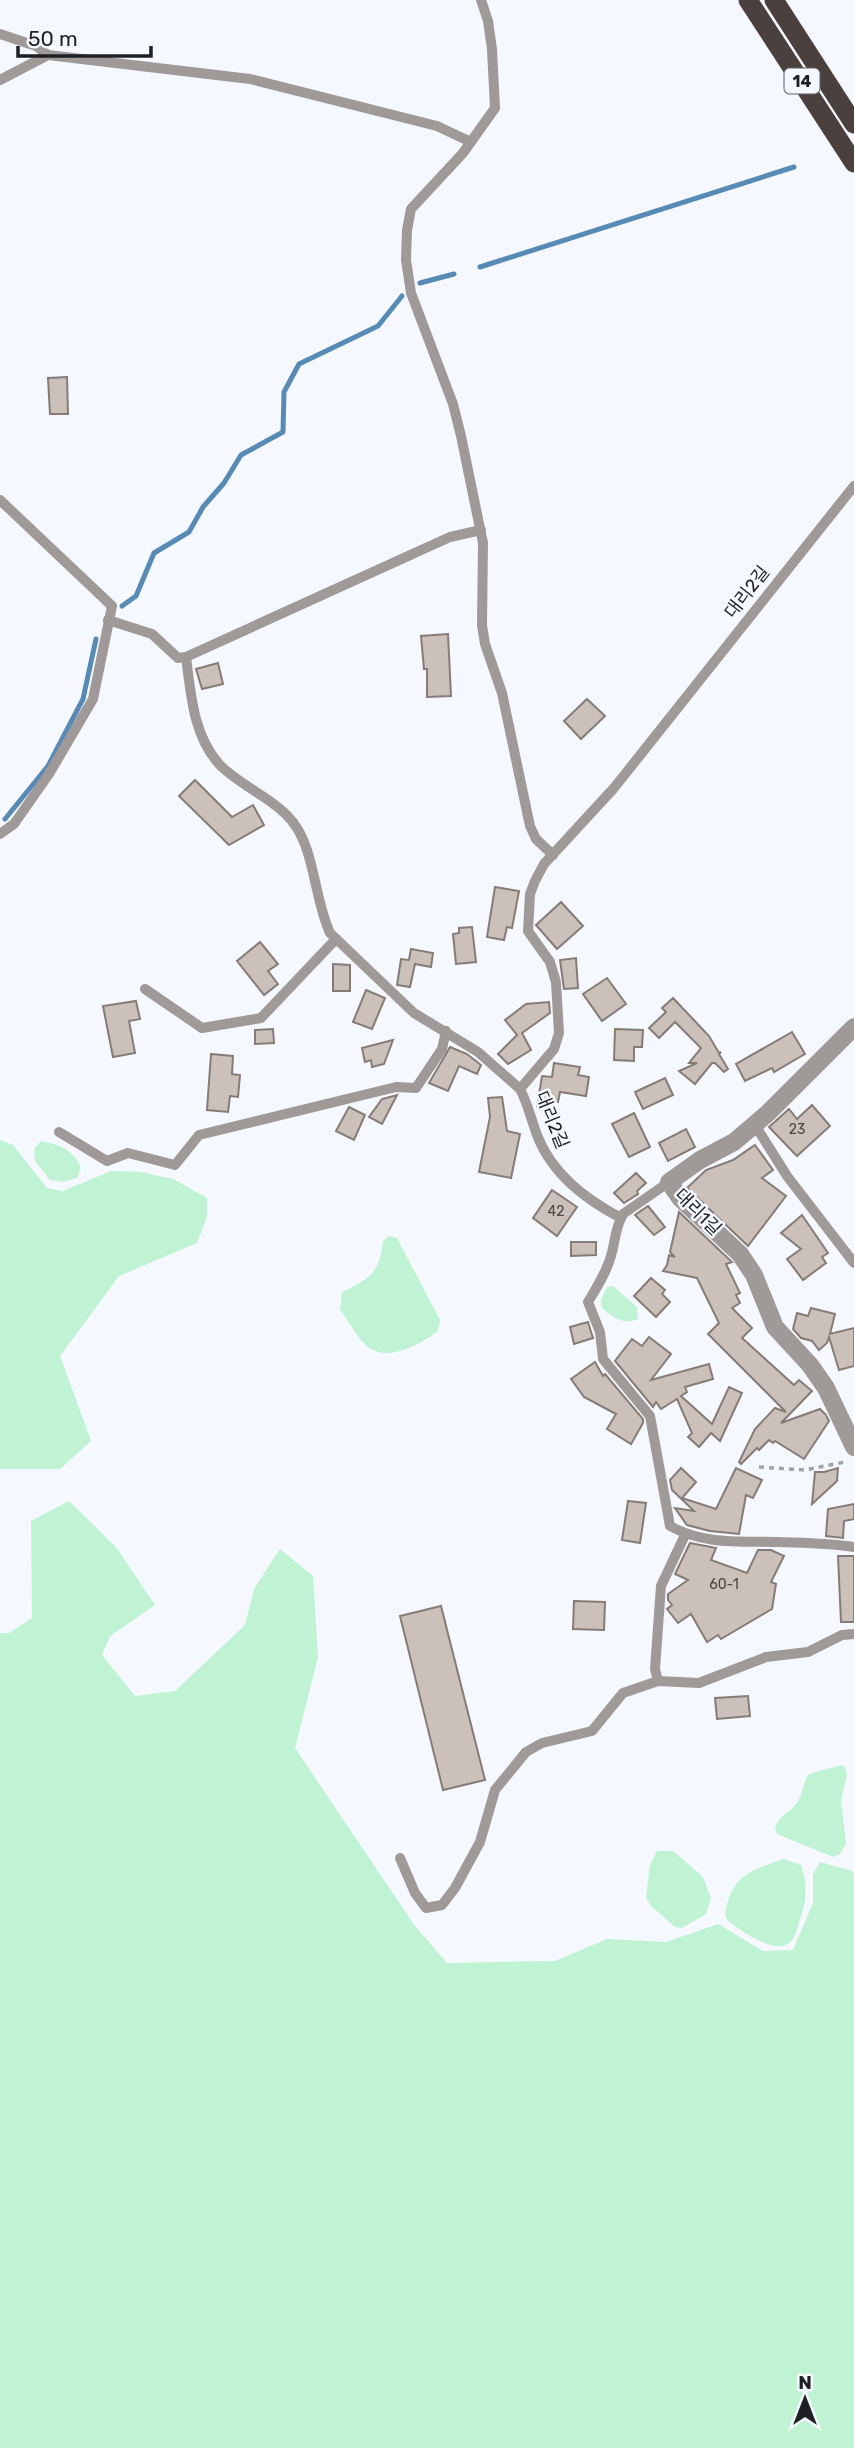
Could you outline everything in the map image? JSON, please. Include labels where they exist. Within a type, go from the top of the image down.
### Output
[{"type":"highway","name":"14","points":[[748,0],[854,163]]},
{"type":"highway","name":"14","points":[[774,0],[854,124]]},
{"type":"street","name":"대리1길","points":[[854,1027],[734,1142],[700,1160],[669,1182],[681,1199],[740,1254],[754,1275],[775,1327],[810,1365],[826,1388],[854,1447]]},
{"type":"lane","points":[[481,0],[488,21],[492,49],[495,108],[446,173],[411,209],[406,260],[411,293],[453,404],[481,530],[484,568],[482,625],[485,644],[502,693],[530,826],[536,839],[553,855]]},
{"type":"lane","points":[[0,34],[36,46],[47,55],[250,79],[437,126],[471,142]]},
{"type":"lane","points":[[0,80],[47,55]]},
{"type":"lane","name":"대리2길","points":[[621,1218],[587,1198],[566,1181],[552,1163],[537,1134],[529,1105],[520,1089],[554,1049],[559,1033],[556,982],[550,962],[528,931],[530,894],[544,864],[607,796],[854,486]]},
{"type":"lane","points":[[0,500],[112,606],[93,699],[28,804],[14,824],[0,834]]},
{"type":"lane","points":[[108,620],[152,634],[178,658],[186,657],[450,537],[481,530]]},
{"type":"lane","points":[[186,657],[198,728],[220,765],[292,820],[302,839],[322,916],[330,933],[414,1013],[478,1052],[520,1089]]},
{"type":"lane","points":[[145,989],[202,1028],[261,1018],[336,939]]},
{"type":"lane","points":[[59,1132],[107,1161],[128,1153],[175,1165],[199,1135],[396,1087],[416,1088],[442,1049],[446,1031]]},
{"type":"lane","points":[[754,1125],[787,1176],[854,1264]]},
{"type":"lane","points":[[669,1182],[623,1214],[614,1231],[611,1255],[602,1280],[588,1302],[600,1332],[603,1359],[650,1416],[670,1526],[685,1535],[737,1544],[775,1542],[854,1547]]},
{"type":"lane","points":[[658,1681],[655,1669],[662,1586],[685,1535]]},
{"type":"lane","points":[[400,1858],[415,1893],[426,1908],[442,1905],[455,1888],[480,1842],[495,1790],[526,1752],[542,1743],[592,1731],[623,1693],[658,1681],[699,1683],[766,1657],[808,1652],[842,1635],[854,1634]]},
{"type":"path","points":[[759,1467],[805,1470],[854,1460]]},
{"type":"green space","points":[[0,1140],[13,1145],[47,1188],[63,1191],[111,1171],[140,1172],[173,1179],[207,1198],[207,1217],[197,1243],[119,1276],[60,1356],[91,1441],[60,1469],[0,1469]]},
{"type":"green space","points":[[41,1141],[60,1146],[74,1156],[81,1168],[77,1178],[63,1182],[50,1180],[35,1161],[34,1149]]},
{"type":"green space","points":[[389,1236],[397,1238],[440,1320],[438,1331],[431,1336],[406,1349],[388,1353],[367,1346],[340,1309],[342,1292],[372,1274],[379,1261],[383,1241]]},
{"type":"green space","points":[[613,1286],[637,1307],[638,1319],[619,1320],[602,1308],[601,1300],[607,1287]]},
{"type":"green space","points":[[69,1501],[116,1547],[155,1605],[110,1636],[102,1655],[135,1696],[175,1691],[245,1625],[254,1589],[280,1549],[313,1576],[318,1657],[295,1748],[415,1926],[447,1963],[555,1961],[607,1939],[666,1942],[718,1924],[763,1951],[793,1950],[813,1903],[813,1874],[820,1862],[852,1871],[854,2448],[0,2448],[0,1633],[9,1633],[32,1618],[31,1521]]},
{"type":"green space","points":[[841,1765],[845,1767],[847,1775],[841,1800],[846,1844],[840,1854],[833,1857],[777,1834],[777,1823],[798,1801],[809,1774]]},
{"type":"green space","points":[[657,1851],[673,1851],[703,1877],[711,1898],[706,1914],[682,1928],[675,1927],[650,1905],[646,1897],[650,1865]]},
{"type":"green space","points":[[784,1859],[801,1865],[805,1879],[805,1898],[792,1940],[786,1945],[769,1945],[728,1921],[725,1915],[737,1883],[761,1867]]},
{"type":"building","points":[[67,377],[68,414],[50,414],[48,378]]},
{"type":"building","points":[[448,634],[451,696],[427,697],[427,669],[424,669],[421,636]]},
{"type":"building","points":[[218,663],[223,684],[202,689],[196,669]]},
{"type":"building","points":[[587,699],[605,716],[581,739],[564,721]]},
{"type":"building","points":[[195,780],[232,817],[253,805],[264,825],[229,845],[179,796]]},
{"type":"building","points":[[495,887],[519,891],[512,928],[507,927],[504,940],[487,937]]},
{"type":"building","points":[[561,902],[583,926],[557,949],[536,925]]},
{"type":"building","points":[[472,927],[476,962],[456,964],[453,934],[459,933],[459,928]]},
{"type":"building","points":[[260,942],[278,964],[268,971],[278,984],[264,995],[237,961]]},
{"type":"building","points":[[411,949],[433,953],[431,967],[415,964],[410,987],[397,985],[401,959],[409,960]]},
{"type":"building","points":[[576,958],[578,988],[564,989],[560,960]]},
{"type":"building","points":[[333,964],[350,965],[350,991],[333,991]]},
{"type":"building","points":[[607,978],[626,1004],[602,1021],[583,994]]},
{"type":"building","points":[[366,990],[385,998],[372,1029],[353,1022]]},
{"type":"building","points":[[673,998],[709,1036],[719,1053],[721,1052],[719,1054],[728,1069],[724,1072],[712,1063],[695,1084],[679,1071],[697,1063],[689,1063],[701,1048],[675,1022],[659,1038],[649,1028],[666,1012],[662,1008]]},
{"type":"building","points":[[136,1001],[140,1019],[129,1021],[135,1053],[113,1057],[103,1006]]},
{"type":"building","points":[[549,1002],[550,1013],[522,1033],[531,1050],[508,1064],[498,1054],[517,1035],[505,1020],[526,1004]]},
{"type":"building","points":[[273,1029],[274,1043],[255,1044],[255,1030]]},
{"type":"building","points":[[615,1029],[643,1030],[642,1047],[634,1047],[634,1061],[614,1060]]},
{"type":"building","points":[[792,1032],[805,1054],[774,1072],[772,1068],[745,1081],[736,1064]]},
{"type":"building","points":[[393,1040],[384,1064],[372,1067],[371,1060],[365,1062],[362,1048]]},
{"type":"building","points":[[450,1047],[467,1054],[481,1065],[477,1074],[459,1066],[448,1091],[429,1083]]},
{"type":"building","points":[[211,1054],[233,1056],[232,1074],[240,1075],[238,1097],[230,1096],[228,1112],[207,1110]]},
{"type":"building","points":[[554,1063],[580,1067],[578,1075],[589,1077],[586,1096],[560,1092],[558,1102],[554,1101],[552,1110],[537,1107],[542,1076],[552,1077]]},
{"type":"building","points":[[665,1078],[673,1095],[643,1109],[635,1092]]},
{"type":"building","points":[[397,1095],[382,1124],[369,1117],[382,1099]]},
{"type":"building","points":[[502,1097],[507,1131],[520,1134],[511,1178],[479,1172],[490,1117],[488,1098]]},
{"type":"building","points":[[812,1105],[830,1126],[797,1156],[769,1127],[789,1109],[797,1119]]},
{"type":"building","points":[[349,1107],[365,1115],[354,1140],[336,1131]]},
{"type":"building","points":[[634,1113],[650,1147],[629,1157],[612,1124]]},
{"type":"building","points":[[686,1129],[695,1147],[668,1161],[659,1143]]},
{"type":"building","points":[[755,1145],[773,1170],[762,1178],[786,1196],[748,1246],[687,1188],[706,1170],[733,1160]]},
{"type":"building","points":[[636,1173],[646,1183],[637,1191],[638,1194],[624,1203],[614,1193]]},
{"type":"building","points":[[552,1190],[577,1207],[557,1236],[533,1218]]},
{"type":"building","points":[[648,1206],[665,1227],[654,1235],[635,1215]]},
{"type":"building","points":[[679,1212],[732,1262],[726,1264],[740,1293],[736,1295],[740,1303],[732,1308],[752,1328],[742,1338],[794,1385],[799,1380],[812,1391],[781,1423],[820,1409],[826,1415],[829,1421],[804,1459],[769,1440],[741,1464],[739,1462],[755,1429],[775,1408],[786,1412],[708,1334],[719,1323],[697,1278],[663,1271],[669,1255],[675,1257],[670,1252]]},
{"type":"building","points":[[802,1215],[828,1253],[822,1257],[826,1263],[803,1280],[787,1259],[801,1249],[781,1233]]},
{"type":"building","points":[[571,1242],[596,1242],[596,1255],[571,1256]]},
{"type":"building","points":[[651,1278],[665,1290],[662,1294],[670,1302],[656,1317],[634,1296]]},
{"type":"building","points":[[811,1308],[835,1314],[830,1334],[854,1328],[854,1366],[839,1370],[829,1337],[819,1350],[812,1341],[801,1338],[793,1329],[797,1313],[808,1316]]},
{"type":"building","points":[[588,1322],[593,1338],[574,1344],[570,1327]]},
{"type":"building","points":[[649,1337],[671,1354],[651,1380],[709,1364],[713,1379],[685,1387],[687,1392],[681,1396],[712,1424],[729,1387],[742,1393],[720,1441],[711,1433],[699,1447],[688,1437],[692,1433],[677,1399],[661,1409],[656,1402],[653,1407],[615,1361],[632,1339],[642,1346]]},
{"type":"building","points":[[595,1362],[603,1376],[605,1374],[643,1419],[631,1444],[607,1429],[616,1414],[584,1397],[571,1379]]},
{"type":"building","points":[[681,1468],[696,1482],[682,1498],[716,1509],[736,1468],[762,1480],[753,1498],[746,1495],[739,1534],[687,1525],[675,1508],[694,1511],[672,1490],[670,1480]]},
{"type":"building","points":[[838,1468],[837,1481],[812,1504],[815,1472]]},
{"type":"building","points":[[628,1501],[646,1503],[640,1543],[622,1540]]},
{"type":"building","points":[[854,1504],[854,1519],[844,1521],[843,1538],[826,1536],[828,1509]]},
{"type":"building","points":[[690,1543],[716,1548],[711,1560],[747,1573],[758,1550],[771,1550],[784,1556],[771,1582],[776,1584],[772,1609],[721,1639],[718,1635],[707,1642],[691,1614],[678,1623],[667,1609],[672,1605],[668,1594],[688,1580],[675,1574]]},
{"type":"building","points":[[838,1556],[854,1556],[854,1622],[841,1622]]},
{"type":"building","points":[[574,1601],[605,1602],[604,1630],[573,1629]]},
{"type":"building","points":[[441,1606],[485,1780],[443,1790],[400,1616]]},
{"type":"building","points":[[748,1696],[750,1716],[717,1719],[715,1698]]},
{"type":"waterway","points":[[480,267],[794,167]]},
{"type":"waterway","points":[[420,283],[454,274]]},
{"type":"waterway","points":[[122,606],[136,596],[154,553],[189,532],[203,507],[224,483],[241,455],[283,432],[284,392],[299,364],[378,326],[402,296]]},
{"type":"waterway","points":[[5,819],[48,766],[83,699],[96,639]]}]
